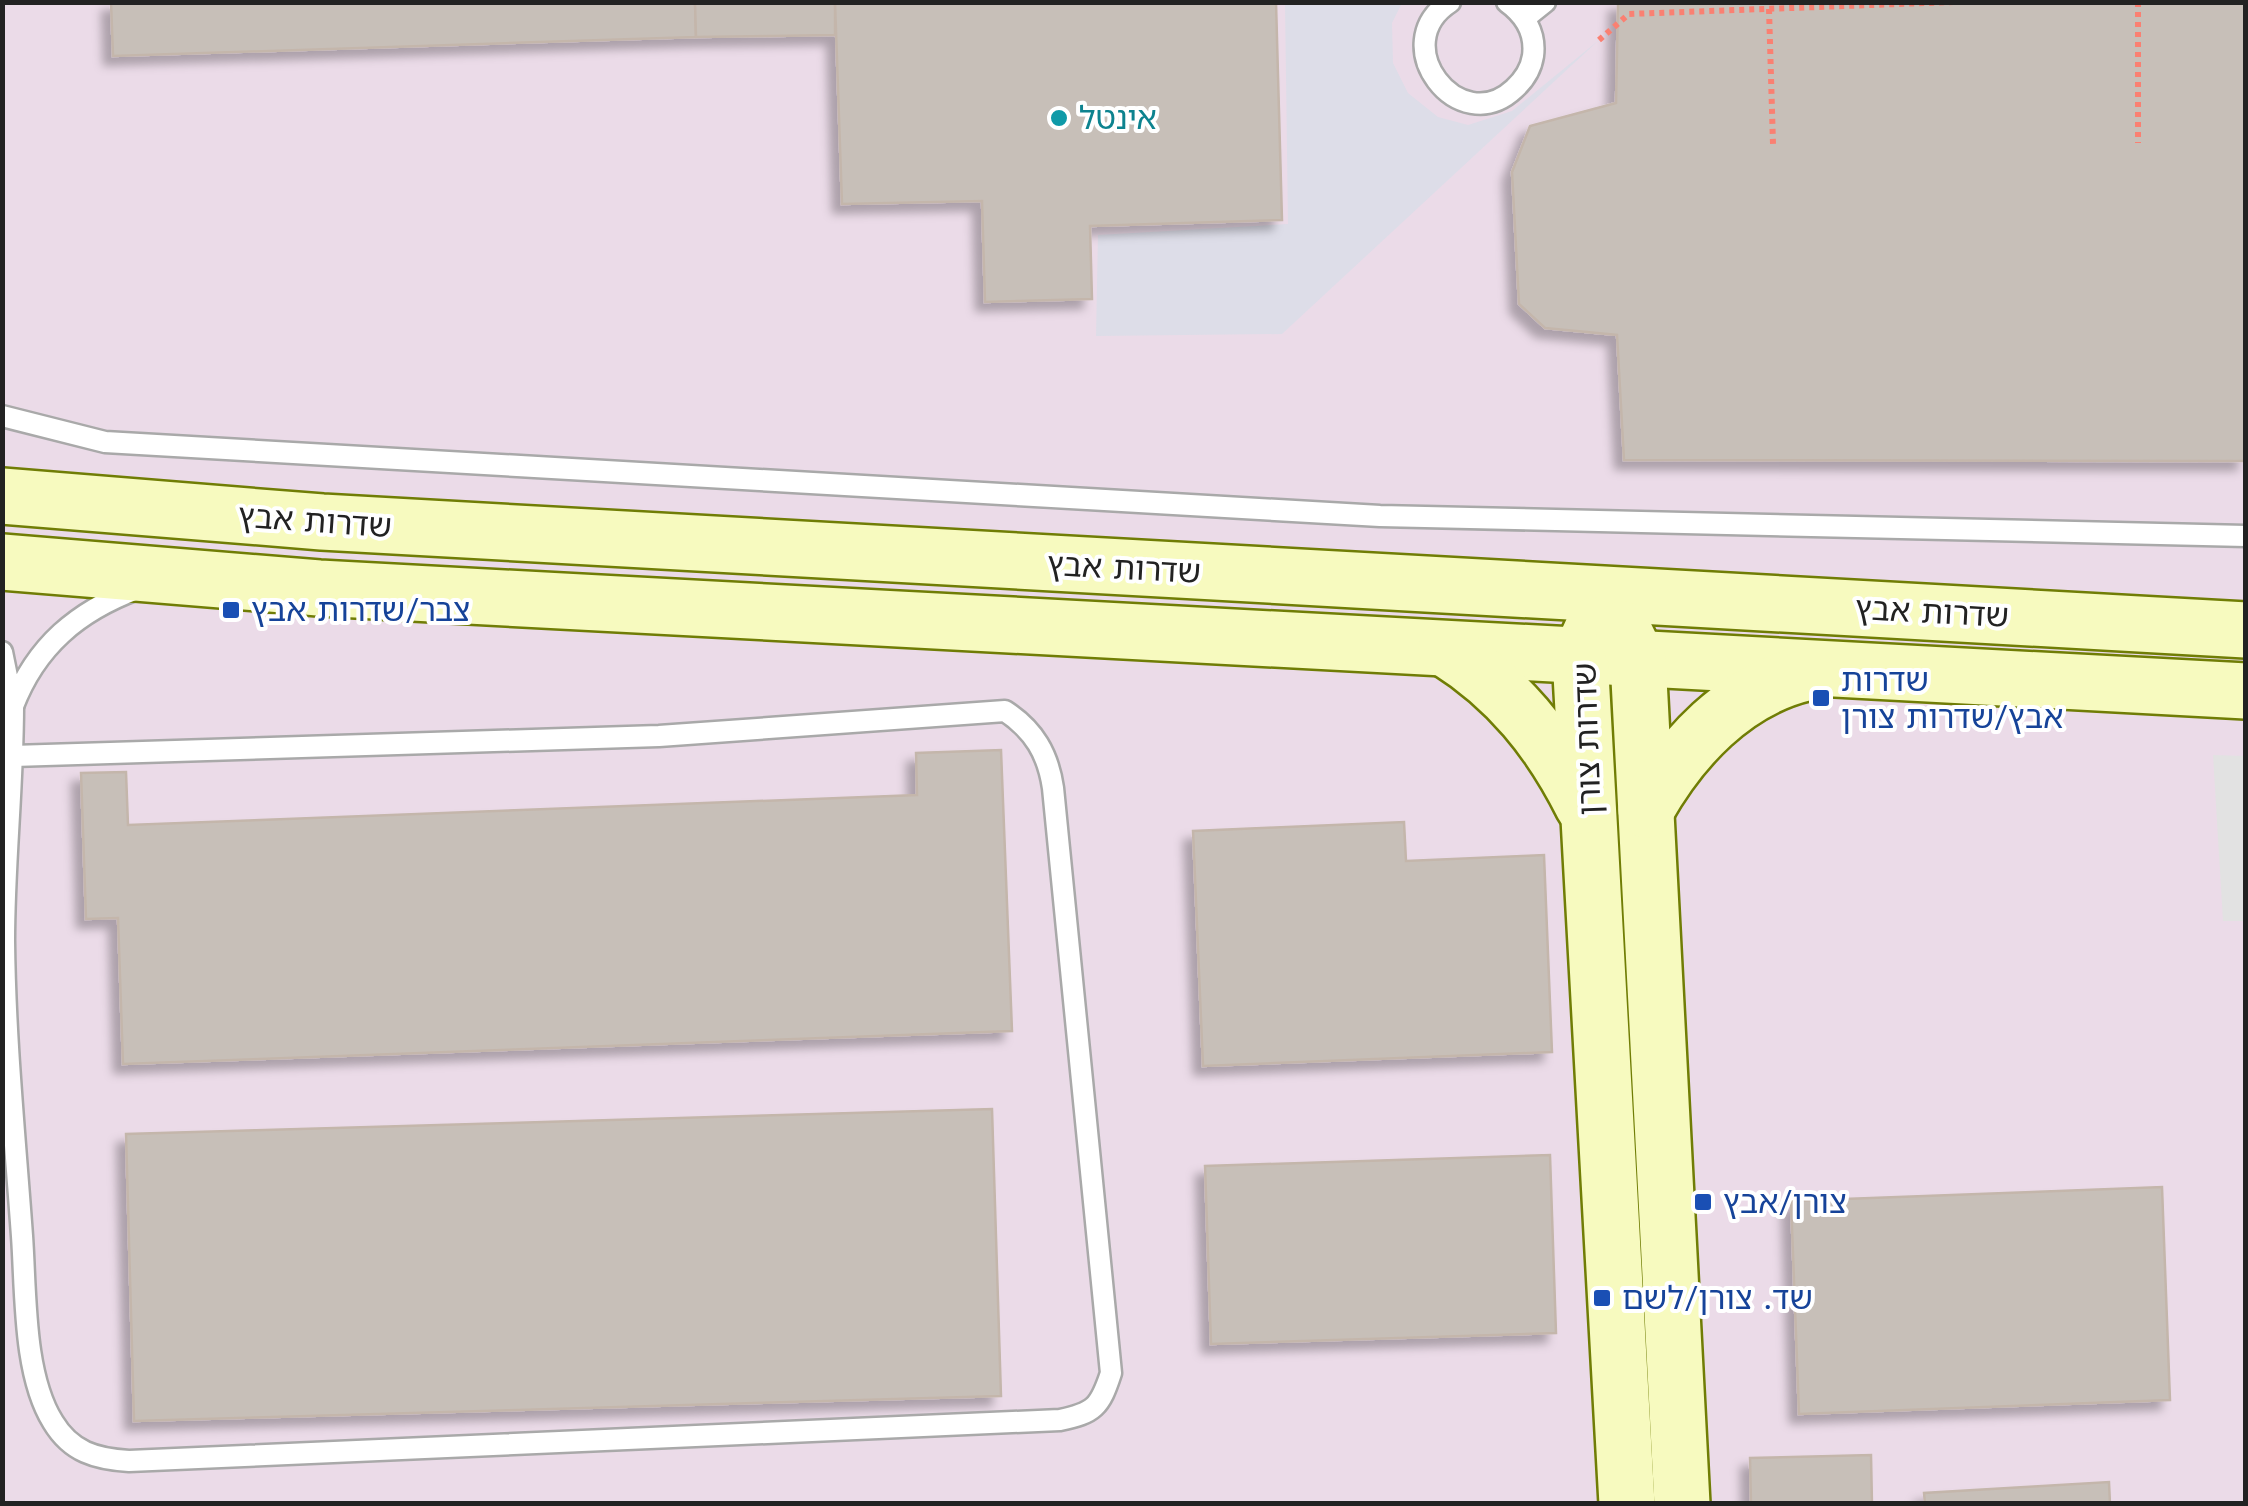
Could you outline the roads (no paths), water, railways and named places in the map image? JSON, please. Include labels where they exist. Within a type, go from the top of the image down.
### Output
[{"type":"street","name":"שדרות אבץ","points":[[2,496],[322,522],[2246,630]]},
{"type":"street","name":"שדרות אבץ","points":[[19,571],[2246,691]]},
{"type":"street","name":"שדרות צורן","points":[[1607,595],[1580,656],[1627,1504]]},
{"type":"street","name":"שדרות צורן","points":[[1607,595],[1638,660],[1682,1504]]},
{"type":"street","points":[[1446,649],[1498,686],[1524,713],[1568,777],[1589,818]]},
{"type":"street","points":[[1646,810],[1668,771],[1696,739],[1728,712],[1790,676],[1824,668]]},
{"type":"lane","points":[[1450,2],[1433,19],[1426,37],[1425,56],[1430,74],[1439,86],[1472,103],[1491,102],[1508,94],[1528,73],[1533,55],[1532,36],[1525,18],[1507,2]]},
{"type":"lane","points":[[1525,18],[1544,2]]},
{"type":"lane","points":[[2,416],[105,442],[1380,516],[2246,536]]},
{"type":"lane","points":[[13,706],[22,681],[34,665],[84,613],[136,590],[178,578]]},
{"type":"lane","points":[[2,652],[13,706],[4,942],[29,1326],[41,1396],[52,1422],[84,1454],[101,1460],[129,1461],[1060,1420],[1085,1414],[1102,1400],[1110,1373],[1054,788],[1040,745],[1026,724],[1006,711],[660,736],[12,756]]},
{"type":"place","name":"אינטל","points":[[1059,118]]},
{"type":"place","name":"צבר/שדרות אבץ","points":[[231,610]]},
{"type":"place","name":"שדרות אבץ/שדרות צורן","points":[[1821,698]]},
{"type":"place","name":"צורן/אבץ","points":[[1703,1202]]},
{"type":"place","name":"שד. צורן/לשם","points":[[1602,1298]]}]
